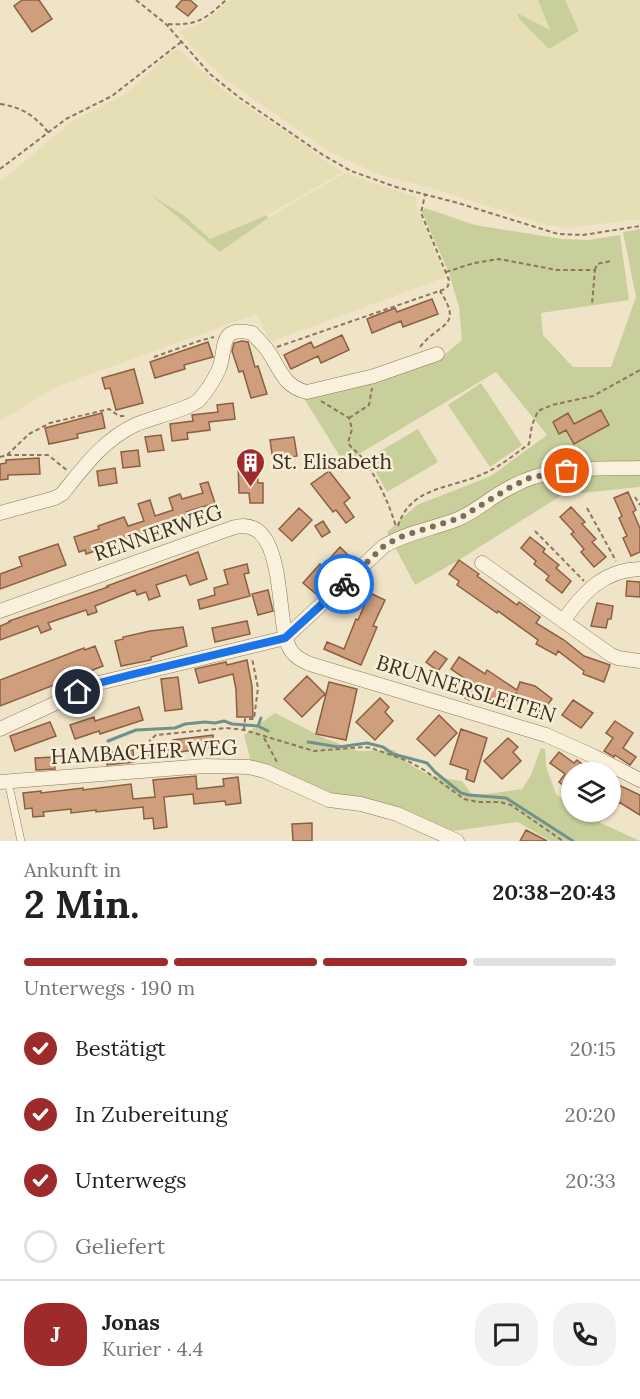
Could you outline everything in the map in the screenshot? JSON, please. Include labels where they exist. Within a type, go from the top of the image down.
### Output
[{"type":"street","points":[[0,513],[55,498],[62,494],[99,450],[116,436],[136,425],[197,402],[217,374],[225,339],[235,332],[252,333],[267,350],[286,382],[296,390],[307,393],[374,376],[436,354]]},
{"type":"street","points":[[0,729],[99,683],[285,638],[384,546],[400,537],[460,518],[529,478],[548,473],[586,469],[640,468]]},
{"type":"street","name":"RENNERWEG","points":[[0,611],[232,528],[244,526],[262,535],[271,550],[281,595],[285,638]]},
{"type":"street","points":[[482,563],[610,655],[640,661]]},
{"type":"street","points":[[563,621],[580,597],[590,588],[612,574],[640,569]]},
{"type":"street","name":"BRUNNERSLEITEN","points":[[285,638],[293,653],[310,664],[536,732],[572,746],[640,780]]},
{"type":"street","name":"HAMBACHER WEG","points":[[4,782],[205,766],[243,766],[265,771],[329,800],[361,804],[397,814],[457,841]]},
{"type":"lane","points":[[4,782],[21,841]]},
{"type":"path","points":[[136,0],[166,24],[210,74],[240,98],[323,155],[351,171],[558,234],[582,235],[640,226]]},
{"type":"path","points":[[166,24],[194,24],[225,0]]},
{"type":"path","points":[[0,169],[66,119],[112,96],[181,42]]},
{"type":"path","points":[[0,104],[24,110],[38,120],[48,132]]},
{"type":"path","points":[[267,350],[440,291],[448,286],[449,280],[421,213],[425,195]]},
{"type":"path","points":[[446,272],[474,263],[499,259],[557,270],[595,270]]},
{"type":"path","points":[[592,304],[597,264],[611,261]]},
{"type":"path","points":[[424,341],[445,326],[451,316],[449,304],[440,291]]},
{"type":"path","points":[[154,357],[199,340],[214,337],[225,339]]},
{"type":"path","points":[[321,401],[349,418],[352,429],[348,443],[363,458],[379,483],[389,503],[397,530],[401,516],[409,504],[444,485],[460,484],[487,472],[529,444],[532,425],[538,411],[552,405],[593,396],[640,370]]},
{"type":"path","points":[[349,418],[369,405],[372,390]]},
{"type":"path","points":[[7,455],[29,434],[50,423],[109,409],[119,416],[128,416]]},
{"type":"path","points":[[0,457],[48,455],[76,477]]},
{"type":"path","points":[[635,497],[640,505]]},
{"type":"path","points":[[587,508],[622,571]]},
{"type":"path","points":[[535,531],[590,588]]},
{"type":"path","points":[[244,730],[245,719],[254,719],[258,688],[248,647]]},
{"type":"path","points":[[149,770],[150,740],[156,735],[209,728],[244,730],[314,751],[364,747],[408,761],[464,799],[478,802],[500,802],[511,806],[563,841]]},
{"type":"path","points":[[263,736],[273,754],[282,779]]},
{"type":"shaded area","points":[[229,0],[538,0],[551,31],[517,14],[519,19],[549,49],[579,31],[565,0],[640,0],[640,219],[567,228],[539,223],[439,190],[380,175],[330,152],[227,81],[179,31],[196,26],[211,17]]},
{"type":"shaded area","points":[[179,49],[223,90],[343,172],[267,215],[210,239],[185,216],[157,199],[220,252],[268,218],[345,173],[416,197],[417,208],[446,277],[270,342],[257,314],[58,386],[0,421],[0,182],[71,122],[124,95],[171,52]]},
{"type":"green space","points":[[538,0],[565,0],[579,31],[549,49],[519,19],[517,13],[550,30]]},
{"type":"green space","points":[[151,195],[185,216],[210,239],[267,215],[268,218],[220,252]]},
{"type":"green space","points":[[425,208],[475,225],[562,239],[588,240],[620,235],[629,300],[541,313],[543,335],[573,367],[611,367],[636,297],[623,232],[640,229],[640,487],[562,495],[415,585],[387,532],[417,505],[491,476],[547,435],[496,372],[344,463],[303,397],[387,375],[444,355],[462,340],[459,307],[449,273],[422,212]]},
{"type":"green space","points":[[481,383],[522,445],[490,467],[448,405]]},
{"type":"green space","points":[[418,429],[438,462],[387,492],[368,458]]},
{"type":"green space","points":[[275,713],[324,738],[358,751],[394,750],[425,773],[462,781],[473,796],[522,789],[531,775],[541,748],[545,749],[546,766],[556,794],[561,798],[561,822],[599,822],[640,841],[550,841],[518,822],[453,831],[381,805],[320,795],[251,762],[244,735]]},
{"type":"building","points":[[22,0],[39,0],[52,19],[32,32],[14,6]]},
{"type":"building","points":[[182,0],[190,0],[197,6],[188,16],[176,7]]},
{"type":"building","points":[[432,299],[438,314],[403,327],[401,321],[372,333],[367,319],[395,308],[397,312]]},
{"type":"building","points":[[342,335],[349,350],[321,363],[318,356],[291,369],[284,355],[311,342],[314,348]]},
{"type":"building","points":[[208,342],[213,357],[184,365],[185,369],[155,378],[150,362]]},
{"type":"building","points":[[248,342],[255,367],[258,366],[267,394],[251,398],[243,371],[239,372],[232,351],[234,343]]},
{"type":"building","points":[[134,369],[143,403],[116,410],[110,388],[105,389],[102,378]]},
{"type":"building","points":[[233,403],[235,419],[209,422],[210,430],[187,433],[188,439],[172,441],[170,424],[193,421],[192,415],[218,412],[217,405]]},
{"type":"building","points":[[601,410],[609,425],[574,444],[566,430],[559,434],[553,422],[568,413],[574,424]]},
{"type":"building","points":[[102,413],[105,428],[77,434],[78,438],[49,444],[45,428]]},
{"type":"building","points":[[161,435],[164,450],[148,452],[145,437]]},
{"type":"building","points":[[294,437],[297,456],[273,460],[270,440]]},
{"type":"building","points":[[138,450],[140,466],[123,468],[121,452]]},
{"type":"building","points":[[39,458],[40,474],[8,475],[8,479],[0,480],[0,464],[6,463],[6,460]]},
{"type":"building","name":"St. Elisabeth","points":[[238,464],[257,464],[258,483],[263,483],[263,503],[250,503],[249,493],[239,493]]},
{"type":"building","points":[[115,468],[117,483],[99,486],[97,471]]},
{"type":"building","points":[[329,471],[350,498],[344,503],[354,517],[346,523],[336,510],[333,512],[311,484]]},
{"type":"building","points":[[208,482],[215,503],[186,512],[188,518],[159,527],[160,530],[144,535],[143,533],[117,542],[116,538],[96,544],[98,550],[86,554],[85,550],[79,552],[74,537],[99,529],[98,526],[124,517],[128,526],[144,521],[138,504],[150,500],[155,516],[173,510],[169,498],[180,494],[182,499],[203,493],[200,484]]},
{"type":"building","points":[[628,492],[636,510],[633,512],[640,528],[640,552],[631,556],[623,538],[627,536],[619,518],[622,516],[614,498]]},
{"type":"building","points":[[571,507],[596,539],[592,542],[606,557],[594,567],[581,552],[584,549],[571,534],[574,532],[560,517]]},
{"type":"building","points":[[299,508],[312,520],[292,541],[279,529]]},
{"type":"building","points":[[323,521],[330,532],[322,537],[315,526]]},
{"type":"building","points":[[530,537],[545,549],[543,552],[559,565],[556,568],[571,581],[562,593],[546,580],[549,576],[534,564],[536,561],[521,548]]},
{"type":"building","points":[[58,544],[66,565],[0,589],[0,574],[22,566],[19,557]]},
{"type":"building","points":[[340,547],[352,559],[316,594],[303,583]]},
{"type":"building","points":[[198,552],[207,579],[190,585],[186,575],[156,585],[160,596],[149,600],[146,592],[137,595],[135,590],[95,606],[97,612],[88,615],[86,610],[48,623],[51,629],[41,633],[38,626],[0,640],[0,626],[9,621],[108,587]]},
{"type":"building","points":[[459,560],[517,605],[519,602],[540,617],[536,623],[564,640],[584,656],[610,665],[604,682],[583,674],[584,671],[558,651],[556,655],[536,644],[538,640],[457,585],[459,581],[449,574]]},
{"type":"building","points":[[247,564],[249,573],[244,574],[250,596],[200,609],[198,600],[215,595],[214,588],[228,584],[224,570]]},
{"type":"building","points":[[627,581],[640,582],[640,597],[626,596]]},
{"type":"building","points":[[268,590],[273,611],[258,615],[252,594]]},
{"type":"building","points":[[370,593],[385,600],[373,626],[377,627],[361,665],[324,649],[327,642],[344,649]]},
{"type":"building","points":[[597,603],[613,606],[611,619],[608,619],[606,628],[591,626]]},
{"type":"building","points":[[247,621],[250,634],[215,642],[212,628]]},
{"type":"building","points":[[183,627],[187,646],[151,657],[151,660],[121,666],[115,641],[150,631]]},
{"type":"building","points":[[95,646],[103,666],[0,706],[0,680],[84,648],[85,650]]},
{"type":"building","points":[[435,651],[447,659],[438,671],[426,662]]},
{"type":"building","points":[[459,657],[485,674],[487,670],[517,690],[520,682],[535,686],[552,699],[541,713],[516,693],[505,709],[475,690],[469,700],[458,694],[467,680],[451,669]]},
{"type":"building","points":[[247,660],[252,686],[253,717],[237,717],[233,674],[199,683],[195,669]]},
{"type":"building","points":[[307,676],[325,694],[302,717],[284,699]]},
{"type":"building","points":[[178,677],[182,709],[165,711],[161,679]]},
{"type":"building","points":[[329,682],[357,689],[346,740],[316,734]]},
{"type":"building","points":[[380,698],[389,707],[385,712],[393,721],[375,740],[356,722]]},
{"type":"building","points":[[573,700],[593,713],[581,728],[562,715]]},
{"type":"building","points":[[139,707],[143,720],[100,734],[99,731],[75,739],[70,725],[94,717],[95,721]]},
{"type":"building","points":[[439,715],[457,733],[435,756],[417,739]]},
{"type":"building","points":[[615,721],[633,733],[623,748],[636,757],[630,765],[604,751],[613,738],[606,733]]},
{"type":"building","points":[[50,722],[56,736],[15,751],[10,736]]},
{"type":"building","points":[[461,729],[487,738],[474,782],[466,779],[468,770],[450,764]]},
{"type":"building","points":[[213,735],[213,747],[154,756],[153,747],[173,744],[173,740]]},
{"type":"building","points":[[508,738],[518,747],[513,752],[521,761],[502,779],[484,761]]},
{"type":"building","points":[[133,750],[134,762],[107,765],[106,753]]},
{"type":"building","points":[[559,752],[573,762],[561,762],[561,771],[550,763]]},
{"type":"building","points":[[54,757],[55,769],[36,770],[35,758]]},
{"type":"building","points":[[196,776],[197,789],[224,786],[223,779],[238,777],[241,803],[226,805],[225,801],[194,804],[193,794],[164,797],[167,827],[154,829],[153,818],[144,819],[143,807],[71,813],[71,809],[43,812],[44,816],[33,817],[32,808],[25,809],[23,793],[83,788],[83,790],[131,784],[133,799],[155,797],[153,780]]},
{"type":"building","points":[[621,786],[640,795],[640,815],[621,803]]},
{"type":"building","points":[[312,823],[312,841],[293,841],[292,824]]},
{"type":"building","points":[[526,830],[547,841],[520,841]]},
{"type":"waterway","points":[[258,726],[261,718]]},
{"type":"waterway","points":[[108,741],[136,730],[175,728],[185,724],[205,722],[224,721],[232,724],[258,726],[268,731]]},
{"type":"waterway","points":[[308,742],[339,747],[367,743],[383,747],[393,754],[427,763],[461,793],[506,798],[573,841]]},
{"type":"way so far","points":[[344,584],[384,546],[400,537],[460,518],[529,478],[567,471]]},
{"type":"place","name":"St. Elisabeth","points":[[251,488]]},
{"type":"route","points":[[78,692],[99,683],[285,638],[344,584]]}]
